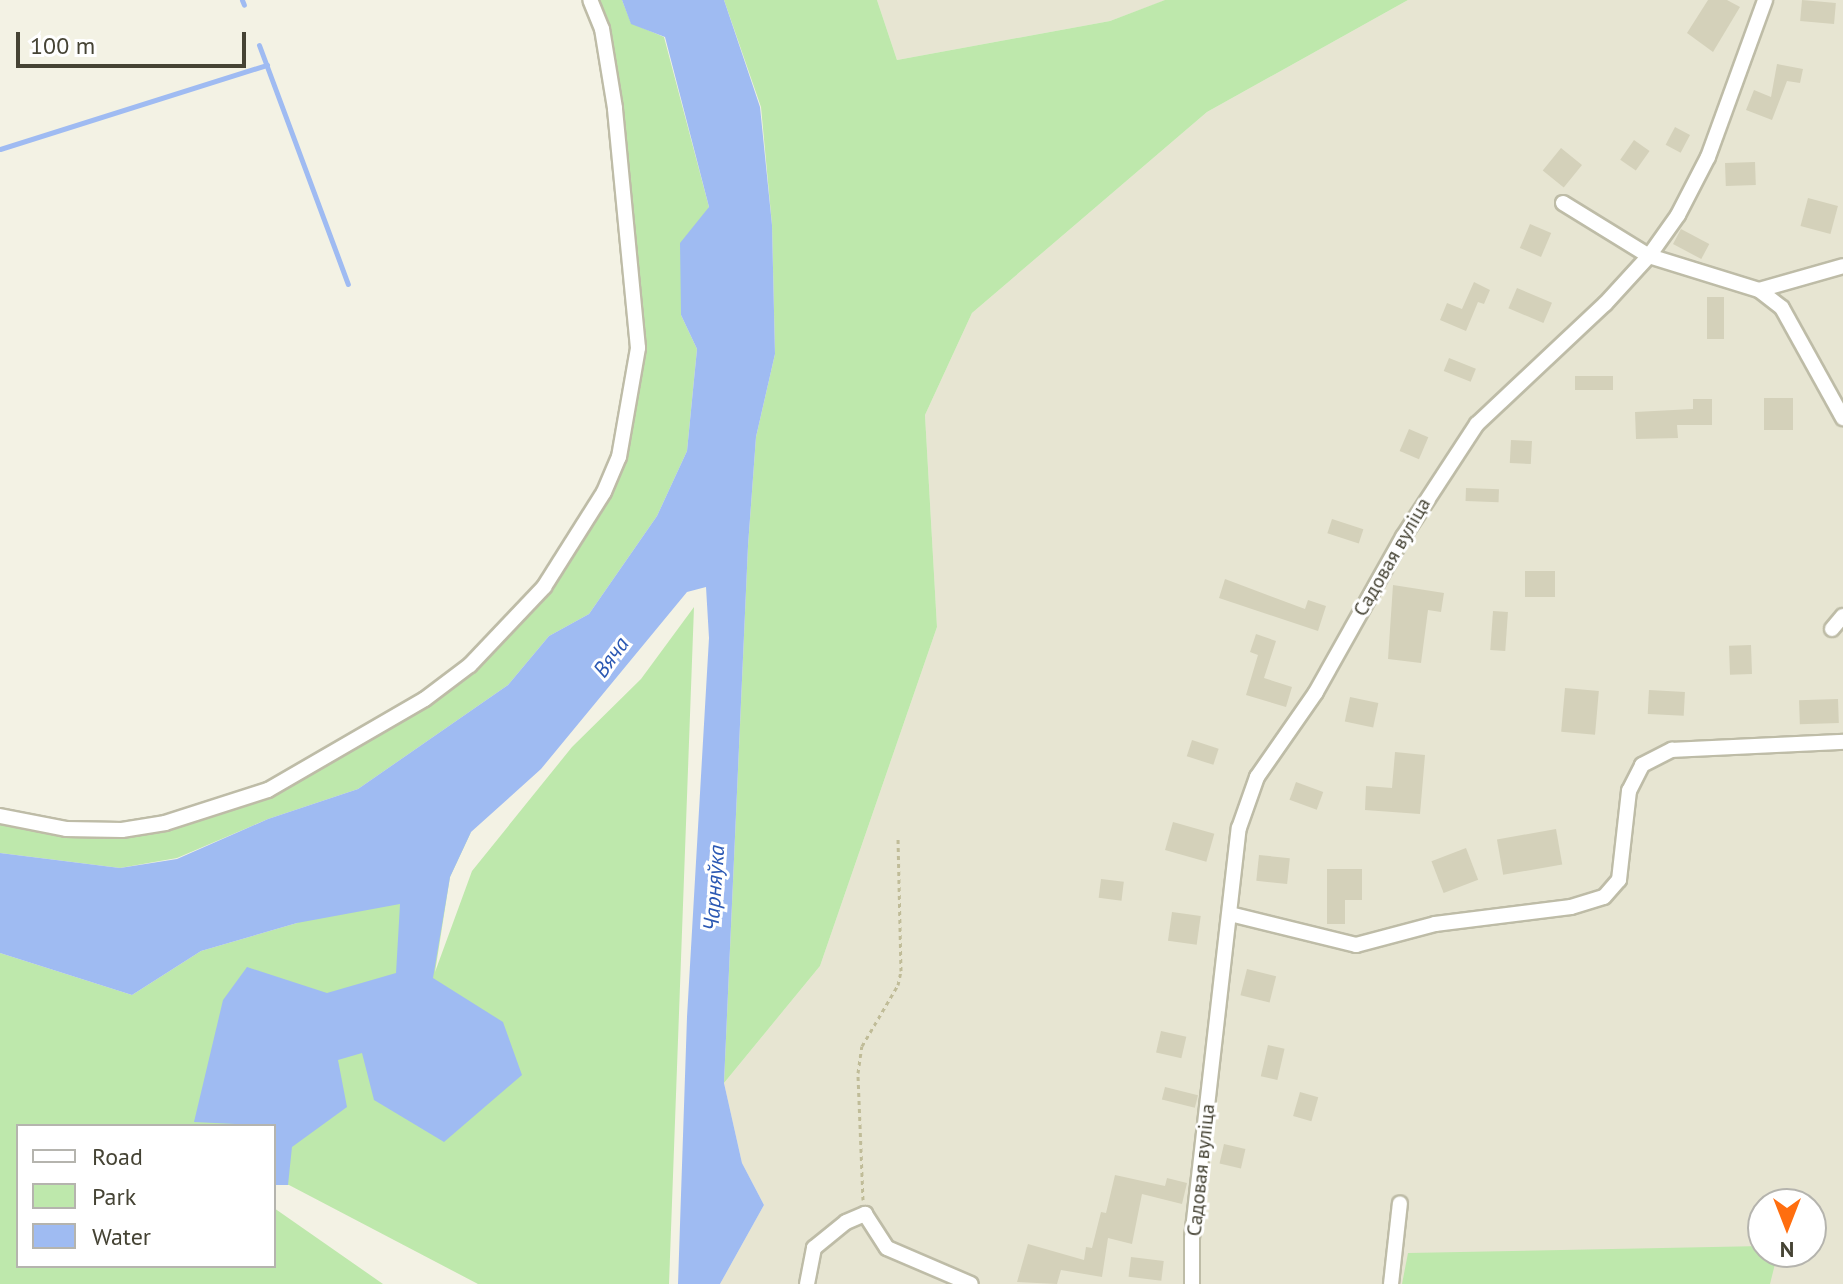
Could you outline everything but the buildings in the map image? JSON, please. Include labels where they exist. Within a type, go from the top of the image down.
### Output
[{"type":"street","points":[[0,816],[66,829],[122,830],[165,823],[268,790],[459,674],[544,587],[604,492],[619,457],[638,348],[615,108],[602,29],[590,0]]},
{"type":"street","name":"Садовая вуліца","points":[[1192,1284],[1192,1238],[1239,828],[1257,777],[1316,692],[1444,468],[1477,424],[1649,256],[1708,157],[1765,0]]},
{"type":"street","points":[[1563,203],[1649,256],[1759,290],[1782,308],[1843,418]]},
{"type":"street","points":[[1759,290],[1843,266]]},
{"type":"street","points":[[1832,629],[1843,616]]},
{"type":"street","points":[[1230,914],[1356,945],[1435,924],[1571,907],[1604,897],[1619,880],[1629,791],[1642,765],[1672,750],[1843,742]]},
{"type":"street","points":[[1391,1284],[1400,1203]]},
{"type":"street","points":[[807,1284],[814,1248],[846,1222],[865,1214],[887,1248],[971,1284]]},
{"type":"path","points":[[865,1214],[858,1073],[862,1046],[898,985],[901,971],[898,839]]},
{"type":"shaded area","points":[[877,0],[1166,0],[1110,21],[897,60]]},
{"type":"shaded area","points":[[1408,0],[1843,0],[1843,1284],[720,1284],[764,1205],[742,1163],[724,1083],[820,966],[937,627],[925,415],[972,313],[1207,112]]},
{"type":"green space","points":[[590,0],[622,0],[631,23],[664,37],[709,207],[681,315],[697,349],[687,451],[657,516],[589,614],[549,636],[508,685],[358,789],[268,819],[177,858],[120,868],[0,853],[0,816],[122,830],[268,790],[377,728],[506,631],[604,492],[638,348],[602,29]]},
{"type":"green space","points":[[724,0],[877,0],[897,60],[1110,21],[1165,0],[1408,0],[1207,112],[972,313],[925,415],[937,627],[820,966],[724,1083],[748,546],[756,437],[775,354],[772,225],[761,107]]},
{"type":"green space","points":[[694,607],[669,1284],[478,1284],[289,1185],[276,1185],[276,1124],[16,1124],[16,1268],[276,1268],[276,1209],[383,1284],[0,1284],[0,953],[132,995],[201,951],[297,923],[471,832],[450,877],[435,972],[472,871],[572,747],[641,679]]},
{"type":"green space","points":[[1747,1246],[1747,1268],[1774,1268],[1770,1284],[1402,1284],[1408,1253]]},
{"type":"water","points":[[622,0],[724,0],[760,107],[772,225],[775,354],[756,437],[748,546],[724,1083],[742,1163],[764,1205],[720,1284],[678,1284],[687,1017],[709,638],[706,587],[687,592],[541,769],[471,832],[450,877],[433,978],[503,1022],[522,1075],[444,1142],[374,1100],[362,1053],[338,1060],[347,1107],[292,1147],[288,1185],[276,1185],[276,1124],[194,1122],[223,1000],[247,967],[327,993],[396,973],[400,904],[297,923],[201,951],[132,995],[0,953],[0,853],[120,868],[177,859],[268,819],[358,789],[508,685],[549,636],[589,614],[657,516],[687,451],[697,349],[681,315],[680,243],[709,207],[665,37],[631,24]]},
{"type":"waterway","points":[[242,0],[244,5]]},
{"type":"waterway","points":[[259,45],[348,284]]},
{"type":"waterway","points":[[0,149],[267,65]]},
{"type":"water label","name":"Вяча","points":[[611,657]]},
{"type":"water label","name":"Чарняўка","points":[[714,888]]}]
